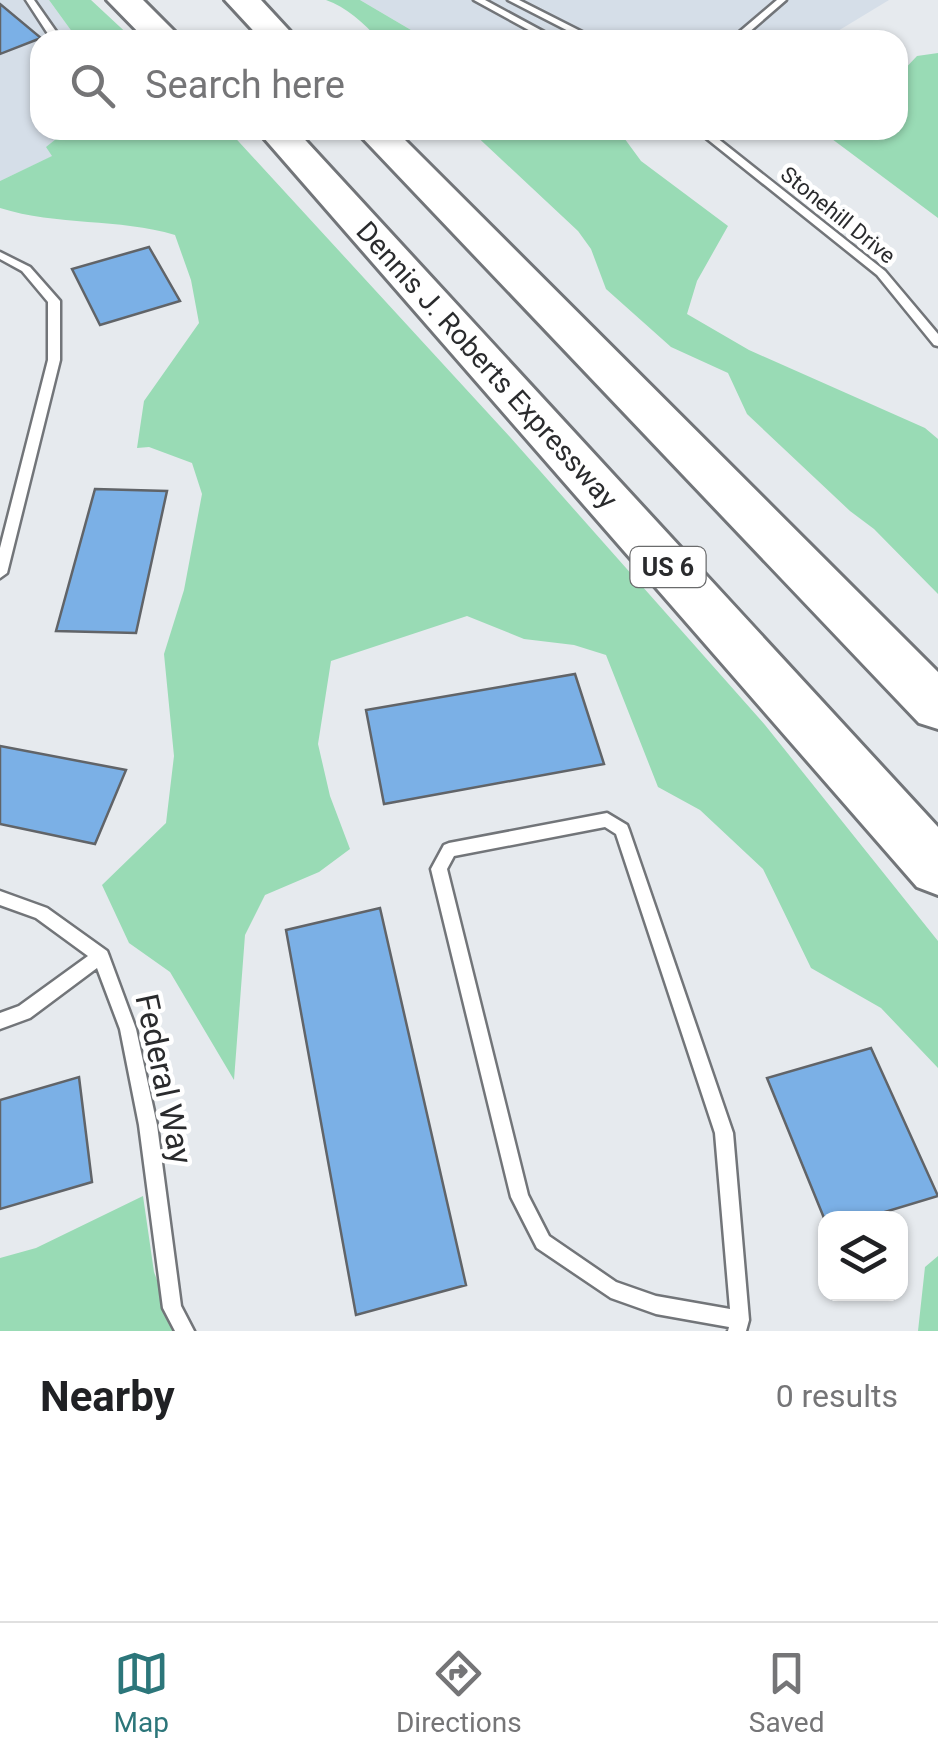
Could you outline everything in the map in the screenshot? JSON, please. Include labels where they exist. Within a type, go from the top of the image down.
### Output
[{"type":"highway","points":[[124,0],[156,30]]},
{"type":"highway","points":[[159,0],[187,30]]},
{"type":"highway","points":[[242,0],[271,30]]},
{"type":"highway","points":[[282,0],[304,30]]},
{"type":"highway","points":[[268,140],[398,267]]},
{"type":"highway","name":"Dennis J. Roberts Expressway","points":[[285,140],[938,868]]},
{"type":"highway","points":[[385,140],[938,706]]},
{"type":"highway","points":[[391,140],[413,167]]},
{"type":"lane","points":[[30,0],[50,30]]},
{"type":"lane","points":[[478,0],[535,30]]},
{"type":"lane","points":[[512,0],[573,30]]},
{"type":"lane","points":[[747,30],[782,0]]},
{"type":"lane","name":"Stonehill Drive","points":[[714,140],[882,274],[938,342]]},
{"type":"lane","points":[[0,256],[26,269],[54,301],[54,360],[0,573]]},
{"type":"lane","points":[[606,820],[622,830],[724,1133],[739,1326],[656,1306],[611,1290],[544,1242],[520,1197],[439,869],[449,850],[606,820]]},
{"type":"lane","points":[[0,898],[41,913],[101,956],[24,1012],[0,1021]]},
{"type":"lane","name":"Federal Way","points":[[101,956],[128,1028],[148,1124],[172,1308],[185,1331]]},
{"type":"shaded area","points":[[0,0],[49,0],[71,30],[30,30],[30,140],[60,140],[53,156],[0,181]]},
{"type":"shaded area","points":[[360,0],[889,0],[840,30],[411,30]]},
{"type":"green space","points":[[49,0],[91,0],[123,30],[71,30]]},
{"type":"green space","points":[[326,0],[360,0],[411,30],[369,30]]},
{"type":"green space","points":[[938,53],[938,218],[833,140],[908,140],[908,65],[917,56]]},
{"type":"green space","points":[[55,140],[237,140],[510,437],[765,725],[938,941],[938,1068],[881,1008],[811,968],[763,869],[700,810],[658,787],[606,655],[574,645],[524,639],[467,616],[331,661],[318,744],[330,796],[350,849],[319,872],[265,895],[245,935],[234,1080],[170,972],[129,943],[102,885],[166,823],[174,756],[164,654],[184,590],[202,494],[192,463],[149,447],[137,448],[144,401],[199,323],[191,280],[175,235],[0,208],[0,181],[52,156],[46,147]]},
{"type":"green space","points":[[481,140],[626,140],[641,161],[728,226],[697,281],[687,314],[749,350],[925,428],[938,439],[938,594],[874,529],[747,414],[728,373],[671,347],[606,289],[591,249],[578,231]]},
{"type":"green space","points":[[143,1196],[154,1272],[176,1331],[0,1331],[0,1258],[36,1248]]},
{"type":"green space","points":[[938,1256],[938,1331],[918,1331],[925,1267]]},
{"type":"building","points":[[0,4],[31,30],[30,42],[0,54]]},
{"type":"building","points":[[149,247],[180,301],[100,325],[72,269]]},
{"type":"building","points":[[95,489],[167,491],[136,633],[56,631]]},
{"type":"building","points":[[575,674],[604,764],[384,804],[366,710]]},
{"type":"building","points":[[0,746],[126,770],[95,844],[0,824]]},
{"type":"building","points":[[380,908],[466,1285],[356,1315],[286,930]]},
{"type":"building","points":[[871,1048],[938,1196],[888,1211],[821,1211],[767,1078]]},
{"type":"building","points":[[79,1077],[92,1182],[0,1209],[0,1100]]}]
